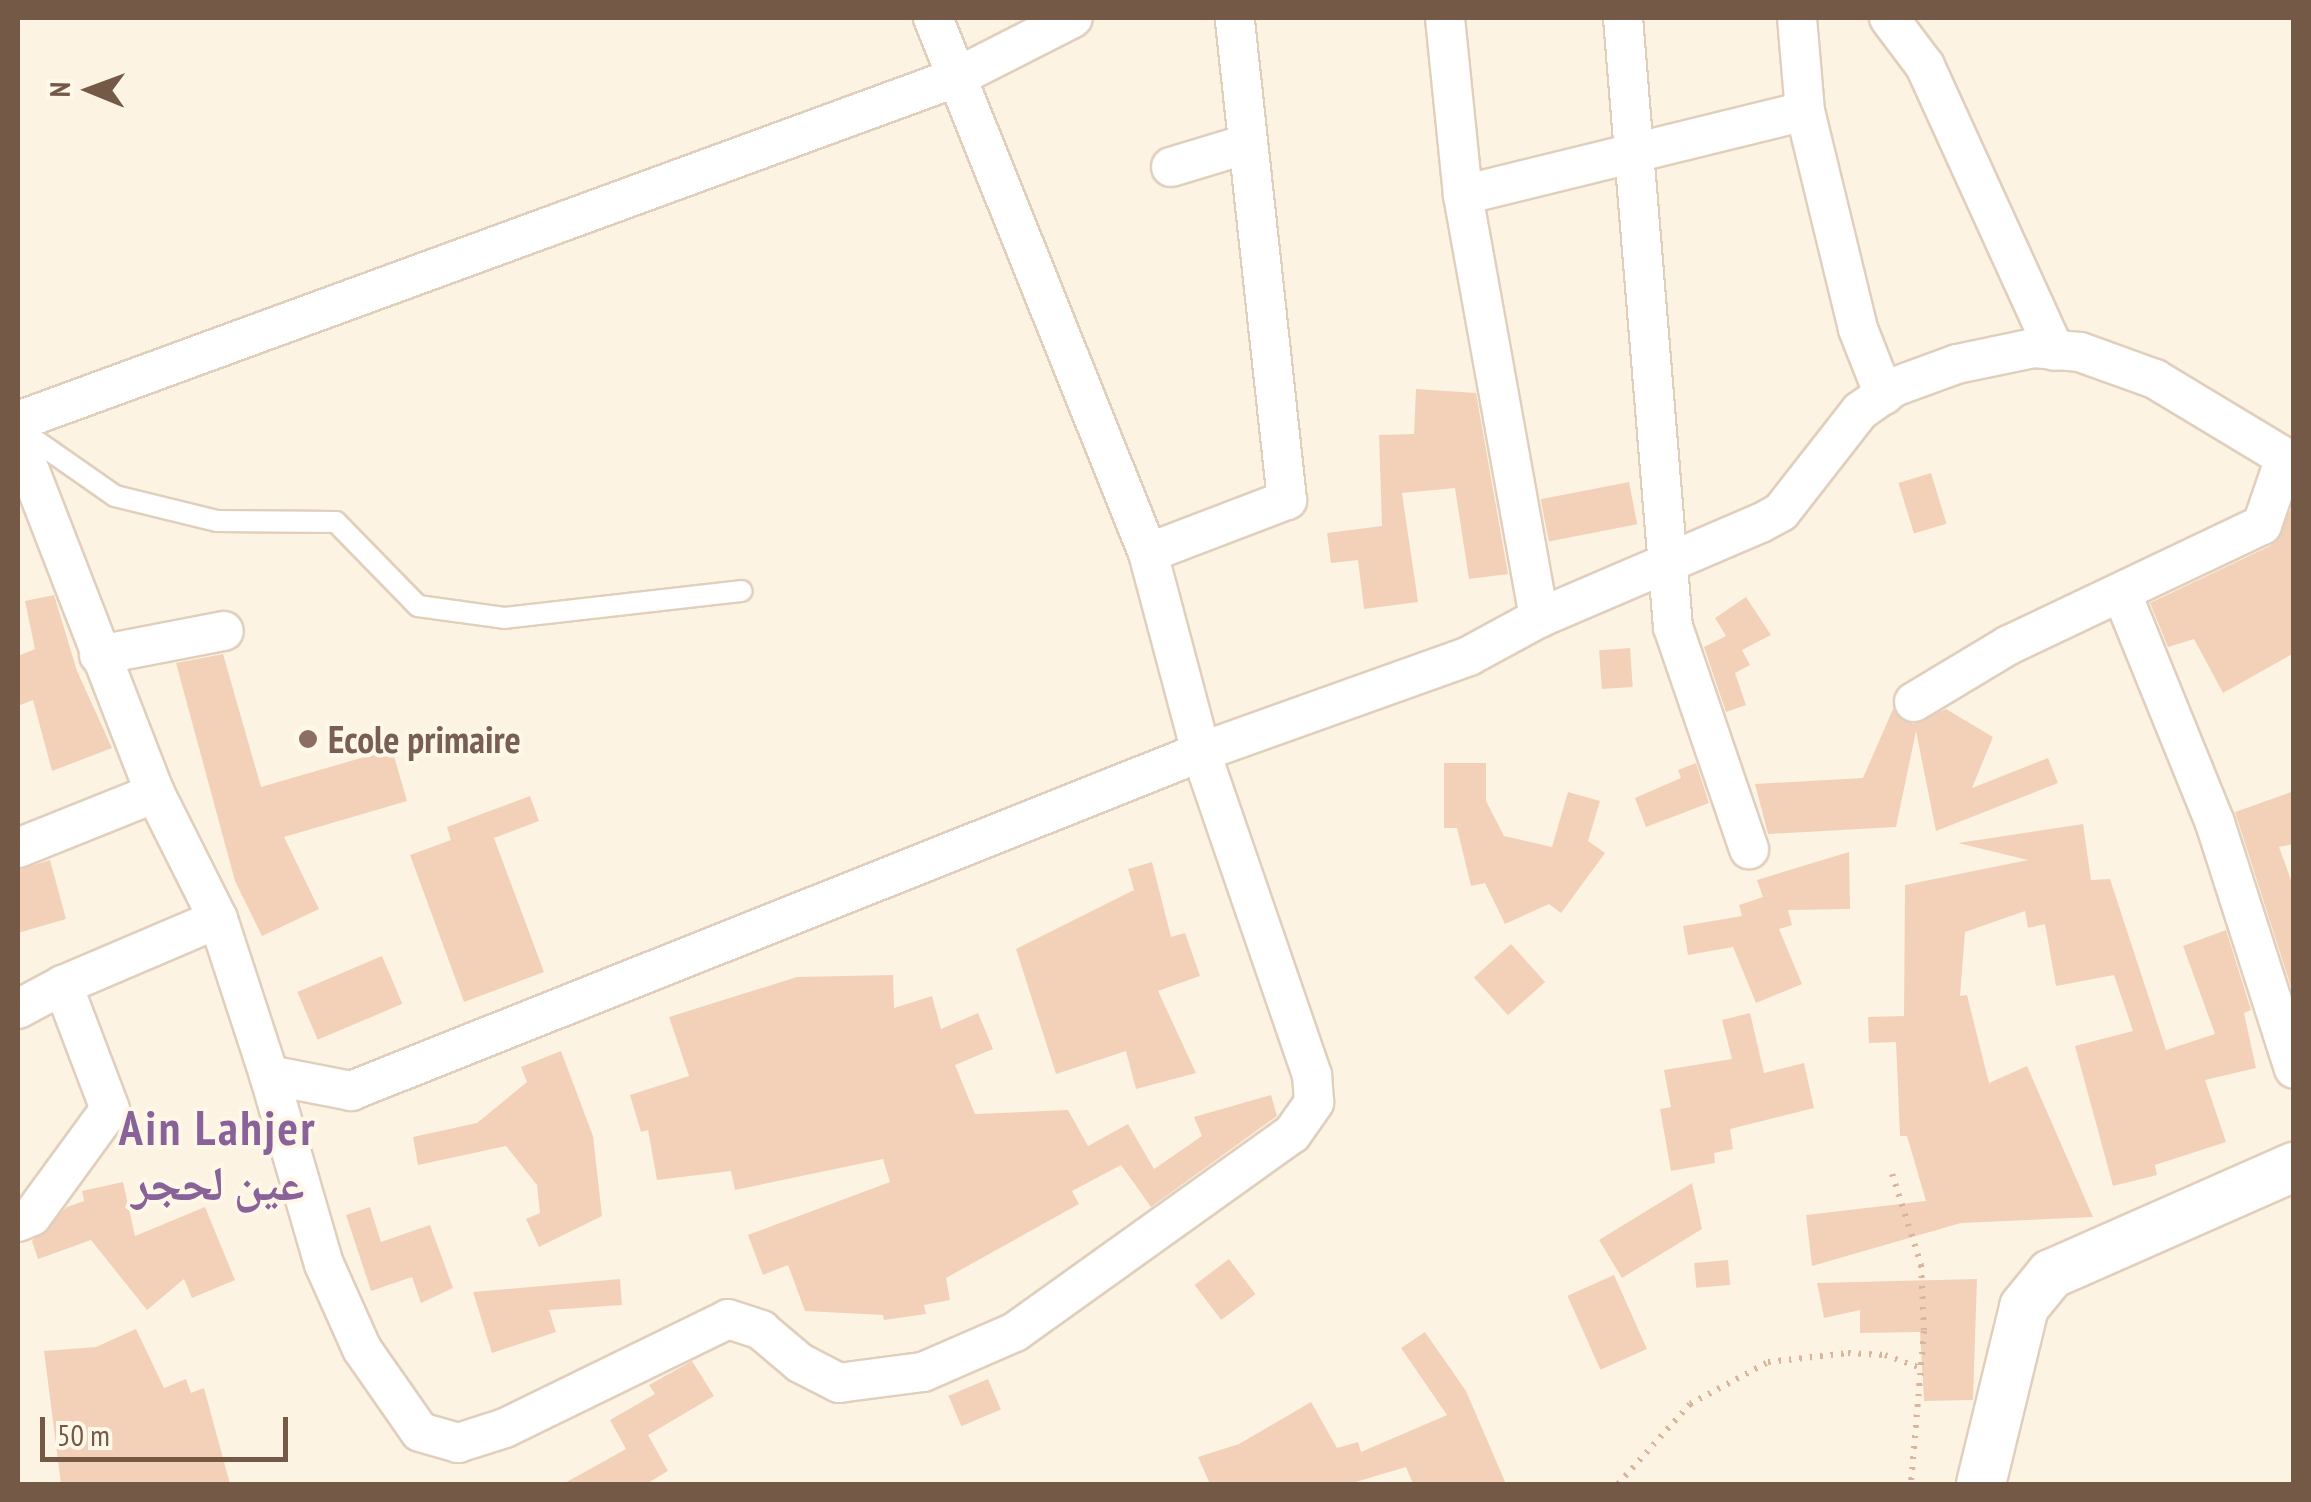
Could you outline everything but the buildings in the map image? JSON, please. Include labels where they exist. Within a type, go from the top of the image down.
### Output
[{"type":"street","points":[[18,440],[155,793],[218,919],[324,1264],[362,1348],[420,1432],[458,1443],[505,1428],[728,1319],[760,1330],[800,1363],[840,1382],[923,1372],[1015,1332],[1292,1134],[1314,1102],[1303,1045],[1201,752],[1148,553],[933,18]]},
{"type":"street","points":[[18,425],[955,78],[1073,18]]},
{"type":"street","points":[[1148,553],[1286,500],[1244,145],[1235,18]]},
{"type":"street","points":[[1444,18],[1462,195],[1540,618]]},
{"type":"street","points":[[1623,18],[1631,150],[1680,654],[1748,849]]},
{"type":"street","points":[[1797,18],[1806,111],[1858,328],[1884,395]]},
{"type":"street","points":[[1889,18],[1925,66],[2055,351]]},
{"type":"street","points":[[1462,195],[1631,150],[1806,111]]},
{"type":"street","points":[[1171,167],[1244,145]]},
{"type":"street","points":[[269,1075],[351,1092],[1201,752],[1469,656],[1540,618],[1782,512],[1860,411],[1884,395],[1958,364],[2034,348],[2080,352],[2155,379],[2289,460],[2262,525],[2009,645],[1914,702]]},
{"type":"street","points":[[2122,594],[2215,823],[2294,1069]]},
{"type":"street","points":[[99,655],[224,630]]},
{"type":"street","points":[[18,848],[155,793]]},
{"type":"street","points":[[18,1009],[63,985],[218,919]]},
{"type":"street","points":[[18,1222],[32,1216],[110,1109],[63,985]]},
{"type":"street","points":[[1981,1484],[2024,1306],[2050,1274],[2294,1167]]},
{"type":"lane","points":[[18,425],[116,496],[217,521],[336,522],[418,606],[504,618],[742,591]]},
{"type":"path","points":[[1892,1174],[1921,1265],[1921,1368],[1911,1484]]},
{"type":"path","points":[[1618,1484],[1690,1404],[1768,1362],[1848,1353],[1885,1355],[1921,1368]]},
{"type":"place","name":"Ecole primaire","points":[[308,739]]},
{"type":"district","name":"Ain Lahjer عين لحجر","points":[[218,1154]]}]
